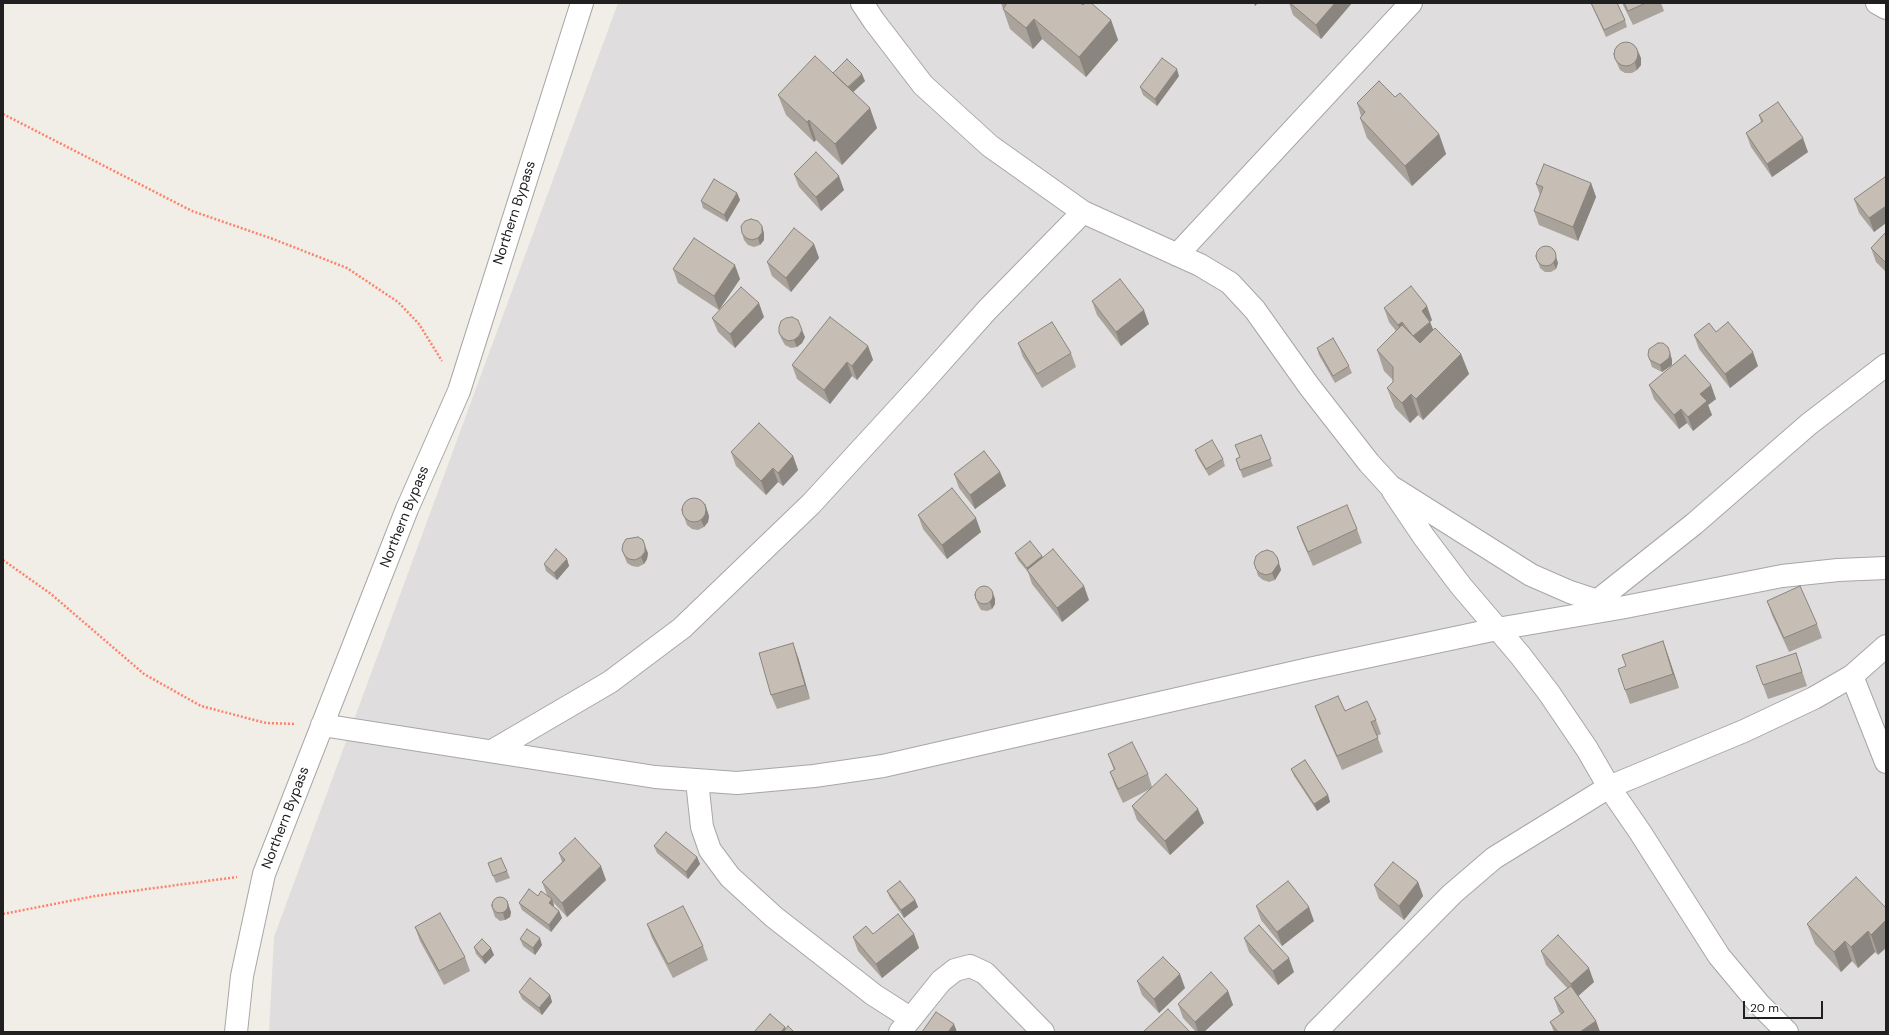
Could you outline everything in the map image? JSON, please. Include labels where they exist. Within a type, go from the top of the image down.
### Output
[{"type":"street","name":"Northern Bypass","points":[[236,1032],[242,976],[264,874],[407,509],[459,391],[582,3]]},
{"type":"street","points":[[862,3],[923,85],[990,146],[1083,212],[1200,265],[1230,283],[1255,310],[1314,392],[1369,463],[1390,486],[1424,537],[1461,586],[1520,655],[1549,694],[1587,749],[1609,787],[1640,832],[1719,956],[1759,1004],[1787,1032]]},
{"type":"street","points":[[1177,254],[1411,3]]},
{"type":"street","points":[[1877,3],[1886,8]]},
{"type":"street","points":[[492,751],[610,682],[682,628],[810,504],[987,310],[1083,212]]},
{"type":"street","points":[[1597,601],[1694,524],[1809,424],[1886,365]]},
{"type":"street","points":[[1390,486],[1531,575],[1570,592],[1620,608]]},
{"type":"street","points":[[322,725],[655,778],[744,782],[814,776],[883,766],[1309,669],[1497,629],[1620,608],[1782,576],[1838,570],[1886,568]]},
{"type":"street","points":[[1316,1032],[1452,894],[1494,858],[1609,787],[1744,731],[1814,698],[1852,676],[1886,646]]},
{"type":"street","points":[[1852,676],[1886,762]]},
{"type":"street","points":[[697,781],[702,827],[710,850],[730,877],[774,917],[874,995],[905,1025],[941,981],[955,970],[970,966],[986,973],[1043,1032]]},
{"type":"path","points":[[3,114],[192,211],[273,238],[347,268],[398,302],[419,324],[459,391]]},
{"type":"path","points":[[3,560],[51,594],[144,674],[201,706],[266,723],[322,725]]},
{"type":"path","points":[[3,914],[95,896],[264,874]]},
{"type":"shaded area","points":[[618,3],[1886,3],[1886,1032],[269,1032],[274,937]]},
{"type":"building","points":[[1007,3],[1080,3],[1083,5],[1085,3],[1091,3],[1111,20],[1079,57],[1034,19],[1026,28],[1003,9]]},
{"type":"building","points":[[1290,3],[1335,3],[1316,25]]},
{"type":"building","points":[[1591,3],[1617,3],[1625,20],[1604,30]]},
{"type":"building","points":[[1624,3],[1646,3],[1628,11]]},
{"type":"building","points":[[1626,42],[1635,45],[1638,54],[1635,63],[1626,66],[1617,63],[1614,54],[1617,45]]},
{"type":"building","points":[[815,56],[870,108],[835,144],[809,120],[807,122],[778,95]]},
{"type":"building","points":[[1162,58],[1177,69],[1155,99],[1140,87]]},
{"type":"building","points":[[847,59],[862,74],[848,87],[833,73]]},
{"type":"building","points":[[1379,81],[1395,97],[1400,93],[1439,134],[1405,166],[1360,118],[1365,112],[1357,103]]},
{"type":"building","points":[[1778,102],[1803,138],[1767,164],[1746,133],[1763,121],[1759,115]]},
{"type":"building","points":[[816,152],[839,176],[816,197],[794,174]]},
{"type":"building","points":[[1544,164],[1591,183],[1573,227],[1534,211],[1543,187],[1536,184]]},
{"type":"building","points":[[1885,177],[1886,206],[1869,218],[1854,199]]},
{"type":"building","points":[[714,179],[737,193],[724,215],[701,201]]},
{"type":"building","points":[[751,219],[758,221],[762,226],[762,233],[758,238],[752,240],[746,238],[742,233],[741,226],[745,221]]},
{"type":"building","points":[[794,228],[814,244],[786,278],[767,262]]},
{"type":"building","points":[[1886,232],[1886,263],[1871,248]]},
{"type":"building","points":[[694,238],[735,265],[714,296],[673,269]]},
{"type":"building","points":[[1546,246],[1553,249],[1556,256],[1553,263],[1546,266],[1539,263],[1536,256],[1539,249]]},
{"type":"building","points":[[1120,279],[1144,310],[1116,332],[1092,301]]},
{"type":"building","points":[[1411,286],[1427,306],[1422,311],[1430,322],[1413,336],[1402,322],[1398,325],[1384,308]]},
{"type":"building","points":[[741,287],[759,303],[730,334],[712,318]]},
{"type":"building","points":[[792,317],[798,320],[802,330],[799,336],[794,340],[788,341],[779,333],[779,327],[781,321]]},
{"type":"building","points":[[830,317],[868,346],[852,366],[847,362],[824,390],[792,365]]},
{"type":"building","points":[[1052,322],[1071,353],[1037,374],[1018,343]]},
{"type":"building","points":[[1728,322],[1753,352],[1725,374],[1694,335],[1709,323],[1716,332]]},
{"type":"building","points":[[1402,325],[1420,343],[1435,328],[1461,354],[1416,399],[1411,394],[1402,403],[1387,388],[1393,382],[1393,367],[1377,350]]},
{"type":"building","points":[[1333,338],[1349,366],[1333,376],[1317,348]]},
{"type":"building","points":[[1658,343],[1663,343],[1668,347],[1670,353],[1669,358],[1660,365],[1650,360],[1648,355],[1649,349]]},
{"type":"building","points":[[1685,355],[1711,385],[1700,394],[1707,401],[1688,417],[1681,409],[1674,415],[1649,385]]},
{"type":"building","points":[[759,423],[793,456],[778,473],[773,468],[761,481],[731,452]]},
{"type":"building","points":[[1261,435],[1271,459],[1240,470],[1236,459],[1240,457],[1235,445]]},
{"type":"building","points":[[1212,440],[1223,459],[1206,469],[1195,450]]},
{"type":"building","points":[[984,451],[1000,472],[970,495],[954,474]]},
{"type":"building","points":[[952,488],[976,518],[942,545],[918,515]]},
{"type":"building","points":[[694,498],[703,501],[706,510],[703,519],[694,522],[685,519],[682,510],[685,501]]},
{"type":"building","points":[[1347,505],[1357,529],[1308,552],[1297,527]]},
{"type":"building","points":[[638,537],[643,540],[645,552],[641,557],[635,560],[629,559],[625,556],[622,550],[623,544],[626,539]]},
{"type":"building","points":[[1030,541],[1042,556],[1027,568],[1015,553]]},
{"type":"building","points":[[556,549],[567,559],[554,573],[544,564]]},
{"type":"building","points":[[1053,549],[1084,586],[1057,608],[1027,570]]},
{"type":"building","points":[[1267,550],[1273,552],[1279,563],[1272,573],[1266,575],[1260,573],[1256,569],[1254,563],[1256,556]]},
{"type":"building","points":[[984,586],[990,589],[993,595],[990,601],[984,604],[978,601],[975,595],[978,589]]},
{"type":"building","points":[[1800,586],[1817,624],[1784,638],[1767,601]]},
{"type":"building","points":[[1663,641],[1673,674],[1625,690],[1618,669],[1626,666],[1622,655]]},
{"type":"building","points":[[793,643],[805,685],[771,695],[759,653]]},
{"type":"building","points":[[1796,653],[1802,672],[1763,685],[1756,666]]},
{"type":"building","points":[[1338,696],[1345,711],[1367,701],[1376,720],[1371,722],[1378,738],[1337,756],[1315,706]]},
{"type":"building","points":[[1132,742],[1148,774],[1118,789],[1110,772],[1115,769],[1108,754]]},
{"type":"building","points":[[1305,760],[1328,795],[1314,804],[1291,769]]},
{"type":"building","points":[[1166,774],[1198,809],[1165,841],[1132,806]]},
{"type":"building","points":[[666,832],[697,857],[686,872],[654,846]]},
{"type":"building","points":[[575,838],[601,866],[562,903],[542,882],[565,860],[559,853]]},
{"type":"building","points":[[501,858],[507,871],[493,876],[488,863]]},
{"type":"building","points":[[1393,862],[1418,882],[1399,906],[1374,885]]},
{"type":"building","points":[[1856,877],[1886,908],[1886,920],[1871,935],[1868,931],[1851,947],[1845,941],[1834,952],[1807,924]]},
{"type":"building","points":[[900,881],[915,900],[901,910],[887,891]]},
{"type":"building","points":[[1288,881],[1309,907],[1277,932],[1256,906]]},
{"type":"building","points":[[529,889],[538,896],[541,891],[552,899],[549,903],[559,911],[549,925],[519,903]]},
{"type":"building","points":[[497,897],[503,897],[508,902],[506,911],[503,913],[497,913],[492,908],[492,902]]},
{"type":"building","points":[[683,906],[703,946],[668,964],[647,924]]},
{"type":"building","points":[[440,913],[465,957],[439,971],[415,927]]},
{"type":"building","points":[[898,914],[914,934],[876,964],[853,937],[866,926],[873,934]]},
{"type":"building","points":[[1259,925],[1289,958],[1273,971],[1244,938]]},
{"type":"building","points":[[527,929],[540,938],[533,948],[520,939]]},
{"type":"building","points":[[1558,935],[1589,968],[1571,984],[1541,951]]},
{"type":"building","points":[[482,939],[491,948],[482,957],[474,947]]},
{"type":"building","points":[[1163,957],[1180,974],[1154,999],[1137,981]]},
{"type":"building","points":[[1211,972],[1228,991],[1195,1022],[1178,1004]]},
{"type":"building","points":[[530,978],[550,995],[539,1008],[519,992]]},
{"type":"building","points":[[1571,986],[1596,1021],[1580,1032],[1558,1032],[1550,1022],[1564,1012],[1554,998]]},
{"type":"building","points":[[1168,1009],[1190,1032],[1143,1032]]},
{"type":"building","points":[[936,1012],[954,1024],[948,1032],[922,1032]]},
{"type":"building","points":[[770,1014],[785,1027],[781,1032],[754,1032]]},
{"type":"building","points":[[788,1026],[794,1032],[783,1032]]}]
